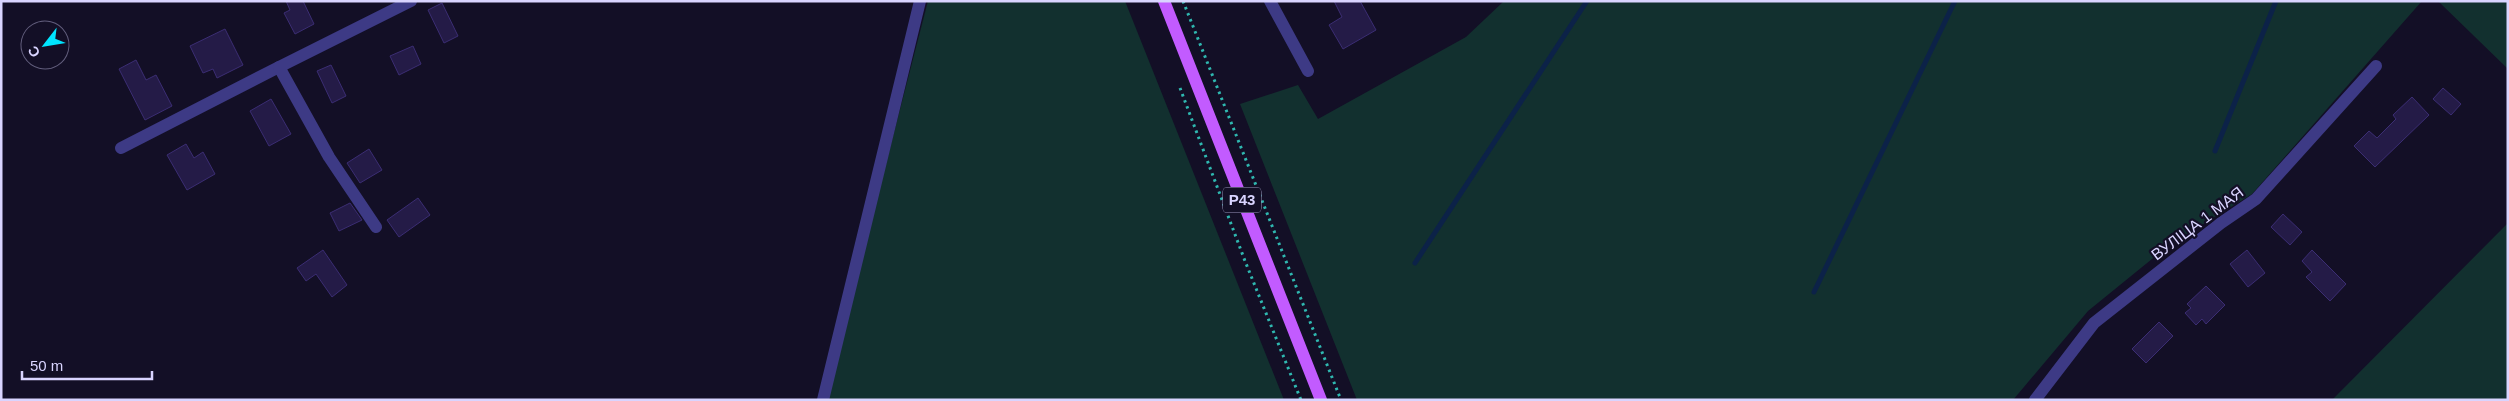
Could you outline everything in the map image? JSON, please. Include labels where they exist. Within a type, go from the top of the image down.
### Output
[{"type":"main road","name":"Р43","points":[[1164,1],[1321,400]]},
{"type":"street","points":[[121,148],[411,1]]},
{"type":"street","points":[[823,400],[920,1]]},
{"type":"street","points":[[1270,1],[1308,71]]},
{"type":"street","name":"ВУЛІЦА 1 МАЯ","points":[[2035,400],[2094,323],[2221,223],[2256,199],[2376,66]]},
{"type":"street","points":[[279,67],[329,157],[376,228]]},
{"type":"path","points":[[1184,1],[1341,400]]},
{"type":"path","points":[[1178,81],[1238,243],[1301,400]]},
{"type":"green space","points":[[928,1],[1125,1],[1284,400],[825,400]]},
{"type":"green space","points":[[1504,1],[2422,1],[2252,194],[2168,246],[2088,311],[2013,400],[1357,400],[1240,104],[1298,85],[1318,119],[1466,37]]},
{"type":"green space","points":[[2438,1],[2508,1],[2508,69]]},
{"type":"green space","points":[[2508,223],[2508,400],[2332,400]]},
{"type":"building","points":[[286,1],[303,1],[314,24],[295,34],[284,13],[290,10]]},
{"type":"building","points":[[1334,1],[1360,1],[1376,30],[1343,49],[1329,25],[1342,17]]},
{"type":"building","points":[[442,3],[458,36],[444,43],[428,10]]},
{"type":"building","points":[[225,29],[243,65],[217,78],[213,69],[203,73],[190,46]]},
{"type":"building","points":[[413,46],[421,64],[399,75],[390,56]]},
{"type":"building","points":[[136,60],[146,80],[156,75],[172,106],[145,120],[119,69]]},
{"type":"building","points":[[331,65],[346,96],[332,103],[317,71]]},
{"type":"building","points":[[2443,88],[2461,104],[2451,115],[2433,99]]},
{"type":"building","points":[[2412,97],[2429,115],[2375,167],[2354,146],[2369,131],[2377,138],[2396,119],[2393,115]]},
{"type":"building","points":[[271,99],[291,134],[269,146],[250,111]]},
{"type":"building","points":[[186,144],[194,158],[203,152],[215,174],[187,190],[167,155]]},
{"type":"building","points":[[369,149],[382,170],[360,183],[347,163]]},
{"type":"building","points":[[418,198],[430,215],[399,237],[387,220]]},
{"type":"building","points":[[350,203],[362,220],[339,231],[330,213]]},
{"type":"building","points":[[2283,214],[2302,232],[2290,245],[2271,227]]},
{"type":"building","points":[[323,250],[347,285],[332,297],[316,274],[306,281],[297,268]]},
{"type":"building","points":[[2247,250],[2265,273],[2248,287],[2230,264]]},
{"type":"building","points":[[2312,250],[2346,284],[2330,301],[2306,277],[2312,272],[2302,261]]},
{"type":"building","points":[[2206,286],[2225,305],[2206,324],[2202,319],[2196,325],[2185,313],[2191,308],[2187,304]]},
{"type":"building","points":[[2159,322],[2173,336],[2146,363],[2132,349]]},
{"type":"waterway","points":[[1415,263],[1587,1]]},
{"type":"waterway","points":[[1814,292],[1955,1]]},
{"type":"waterway","points":[[2215,151],[2276,1]]}]
